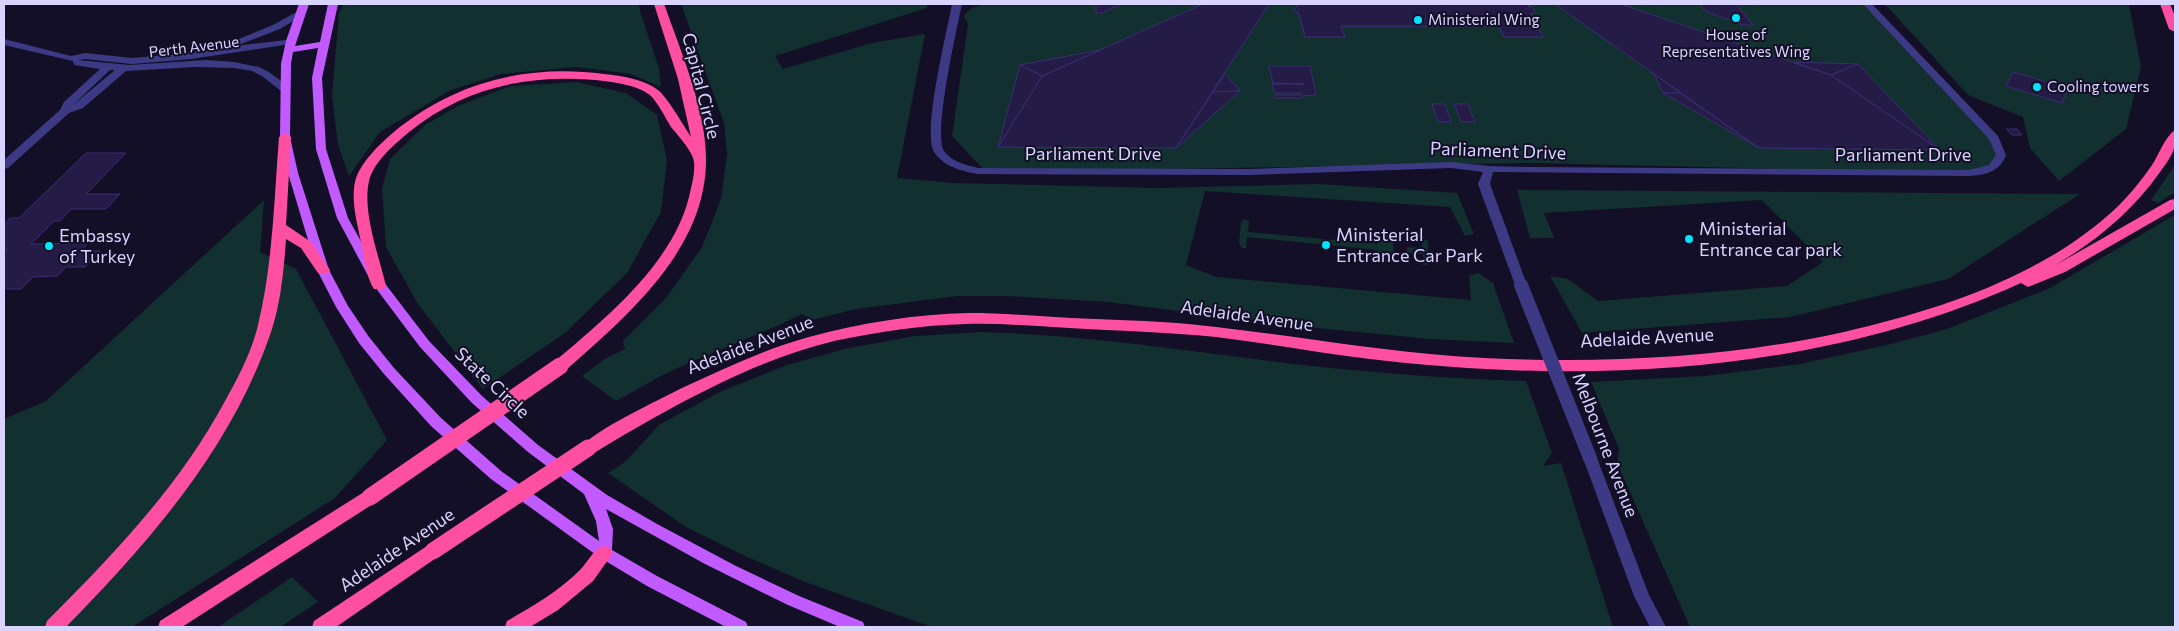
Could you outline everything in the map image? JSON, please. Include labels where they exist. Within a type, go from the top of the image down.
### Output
[{"type":"highway","name":"Capital Circle","points":[[167,627],[370,497],[560,366],[613,320],[649,282],[679,238],[697,194],[700,158],[683,74],[659,4]]},
{"type":"highway","points":[[2165,4],[2175,29]]},
{"type":"highway","points":[[379,286],[361,205],[362,181],[371,164],[402,131],[440,103],[466,92],[514,79],[538,74],[556,73],[586,75],[635,84],[654,94],[700,158]]},
{"type":"highway","name":"Adelaide Avenue","points":[[321,627],[616,431],[677,397],[746,366],[814,340],[884,326],[954,319],[1166,327],[1241,335],[1385,356],[1532,364],[1604,364],[1704,357],[1808,344],[1869,331],[1924,315],[2002,287],[2083,243],[2123,210],[2145,186],[2163,161],[2175,134]]},
{"type":"highway","points":[[54,627],[109,571],[172,498],[213,439],[246,377],[265,327],[277,265],[285,137]]},
{"type":"highway","points":[[2002,287],[2048,275],[2175,203]]},
{"type":"highway","points":[[280,226],[285,232],[306,245],[323,270]]},
{"type":"highway","points":[[514,627],[569,590],[589,572],[604,553]]},
{"type":"main road","name":"State Circle","points":[[334,4],[323,41],[319,68],[317,105],[323,154],[331,185],[348,231],[379,286],[411,329],[451,374],[504,423],[589,490],[635,520],[736,573],[857,627]]},
{"type":"main road","points":[[302,8],[290,46],[285,89],[285,137],[293,173],[323,270],[342,307],[364,340],[389,371],[436,422],[496,476],[604,553],[652,581],[740,627]]},
{"type":"main road","name":"Perth Avenue","points":[[290,46],[323,41]]},
{"type":"main road","points":[[589,490],[600,509],[605,525],[607,538],[604,553]]},
{"type":"street","name":"Parliament Drive","points":[[957,4],[938,118],[936,143],[942,156],[963,168],[986,172],[1230,172],[1451,165],[1489,169],[1708,173],[1968,173],[1987,170],[1995,166],[2001,155],[1994,138],[1866,4]]},
{"type":"street","points":[[189,61],[273,30],[287,23],[302,8]]},
{"type":"street","name":"Perth Avenue","points":[[4,42],[71,59],[86,56],[116,60],[189,61]]},
{"type":"street","name":"Perth Avenue","points":[[71,59],[75,63],[106,69],[122,69],[290,46]]},
{"type":"street","points":[[65,111],[68,104],[116,60]]},
{"type":"street","points":[[4,166],[65,111],[79,106],[132,60]]},
{"type":"street","points":[[189,61],[248,67],[268,74],[285,89]]},
{"type":"street","name":"Melbourne Avenue","points":[[1489,169],[1484,184],[1521,285],[1590,458],[1642,596],[1658,627]]},
{"type":"street","name":"Melbourne Avenue","points":[[1642,596],[1647,627]]},
{"type":"green space","points":[[344,4],[639,4],[659,68],[661,87],[631,74],[577,67],[501,74],[451,90],[380,132],[349,176],[338,145],[332,96],[339,13]]},
{"type":"green space","points":[[681,4],[927,4],[927,8],[775,56],[783,69],[872,43],[925,34],[897,178],[953,183],[1157,188],[1318,184],[1457,193],[1474,234],[1465,236],[1450,207],[1205,191],[1186,265],[1216,277],[1471,300],[1469,276],[1478,273],[1493,283],[1514,343],[1430,339],[1296,326],[1108,302],[1007,296],[958,296],[856,309],[812,320],[802,314],[654,379],[616,401],[582,376],[605,359],[625,349],[623,341],[666,298],[702,247],[721,199],[727,154],[724,123]]},
{"type":"green space","points":[[983,4],[1867,4],[1994,138],[1998,162],[1969,173],[1529,163],[986,172],[952,136],[968,24],[964,16],[970,9]]},
{"type":"green space","points":[[1885,4],[2129,4],[2141,67],[2126,129],[2059,181],[2030,148],[2023,117],[1968,95]]},
{"type":"green space","points":[[576,82],[626,93],[657,115],[667,160],[661,212],[627,273],[565,333],[483,389],[418,304],[386,247],[382,188],[390,159],[425,125],[460,105],[511,86]]},
{"type":"green space","points":[[2175,165],[2175,192],[2158,203],[2151,200]]},
{"type":"green space","points":[[1517,190],[2080,194],[1948,279],[1790,317],[1582,333],[1550,276],[1568,279],[1598,301],[1787,286],[1823,262],[1762,200],[1544,213],[1554,238],[1530,238]]},
{"type":"green space","points":[[264,200],[260,252],[296,269],[387,440],[335,498],[132,627],[4,627],[4,419],[46,401]]},
{"type":"green space","points":[[2175,215],[2175,627],[1690,627],[1617,463],[1619,449],[1591,382],[1705,376],[1800,364],[1891,344],[1947,329],[2050,288]]},
{"type":"green space","points":[[1244,219],[1249,221],[1248,232],[1378,244],[1378,234],[1393,235],[1394,262],[1379,261],[1378,250],[1247,237],[1246,248],[1242,248],[1239,244],[1241,222]]},
{"type":"green space","points":[[1422,238],[1428,241],[1429,263],[1426,265],[1423,265],[1423,254],[1407,253],[1407,247],[1422,248]]},
{"type":"green space","points":[[982,332],[1103,340],[1359,371],[1526,381],[1552,453],[1543,466],[1561,463],[1613,627],[932,627],[805,582],[743,555],[686,527],[608,473],[625,462],[660,424],[722,391],[787,365],[844,349],[915,336]]},
{"type":"green space","points":[[292,577],[318,602],[280,627],[218,627]]},
{"type":"building","points":[[1096,4],[1121,4],[1102,13],[1096,13]]},
{"type":"building","points":[[1203,4],[1269,4],[1176,148],[998,147],[1042,76]]},
{"type":"building","name":"Ministerial Wing","points":[[1297,4],[1526,4],[1534,9],[1535,12],[1531,14],[1543,37],[1504,37],[1499,26],[1341,26],[1345,37],[1305,37],[1299,14],[1293,10],[1298,6]]},
{"type":"building","name":"Ministerial Wing","points":[[1297,4],[1526,4],[1534,9],[1535,12],[1531,14],[1543,37],[1504,37],[1499,26],[1341,26],[1345,37],[1305,37],[1299,14],[1293,10],[1298,6]]},
{"type":"building","points":[[1555,4],[1620,4],[1831,75],[1940,150],[1759,148]]},
{"type":"building","name":"House of Representatives Wing","points":[[1700,4],[1736,4],[1753,25],[1743,25],[1705,11]]},
{"type":"building","points":[[1100,50],[1042,76],[1020,65]]},
{"type":"building","points":[[1794,62],[1858,64],[1831,75]]},
{"type":"building","points":[[1858,64],[1940,150],[1831,75]]},
{"type":"building","points":[[1020,65],[1042,76],[998,147]]},
{"type":"building","points":[[1269,66],[1310,66],[1316,95],[1302,96],[1303,98],[1275,98],[1274,95],[1301,95],[1301,93],[1274,93],[1272,84],[1304,84],[1273,83]]},
{"type":"building","name":"Cooling towers","points":[[2013,72],[2068,88],[2062,103],[2006,86]]},
{"type":"building","points":[[1225,74],[1240,91],[1213,92]]},
{"type":"building","points":[[1654,74],[1680,93],[1663,93]]},
{"type":"building","points":[[1240,91],[1176,148],[1213,92]]},
{"type":"building","points":[[1663,93],[1680,93],[1759,148]]},
{"type":"building","points":[[1432,104],[1445,104],[1451,122],[1438,122]]},
{"type":"building","points":[[1454,104],[1468,104],[1475,122],[1461,122]]},
{"type":"building","points":[[2006,129],[2017,129],[2022,135],[2012,135]]},
{"type":"building","points":[[86,153],[126,153],[86,194],[120,194],[106,209],[71,209],[60,221],[54,221],[31,244],[88,243],[81,251],[100,251],[85,267],[66,267],[57,276],[33,277],[21,289],[4,289],[4,279],[6,277],[4,277],[4,253],[7,249],[4,249],[4,225],[10,218],[19,218]]},
{"type":"place","name":"House of Representatives Wing","points":[[1736,18]]},
{"type":"place","name":"Ministerial Wing","points":[[1418,20]]},
{"type":"place","name":"Cooling towers","points":[[2037,87]]},
{"type":"place","name":"Ministerial Entrance car park","points":[[1689,239]]},
{"type":"place","name":"Ministerial Entrance Car Park","points":[[1326,245]]},
{"type":"place","name":"Embassy of Turkey","points":[[49,246]]}]
